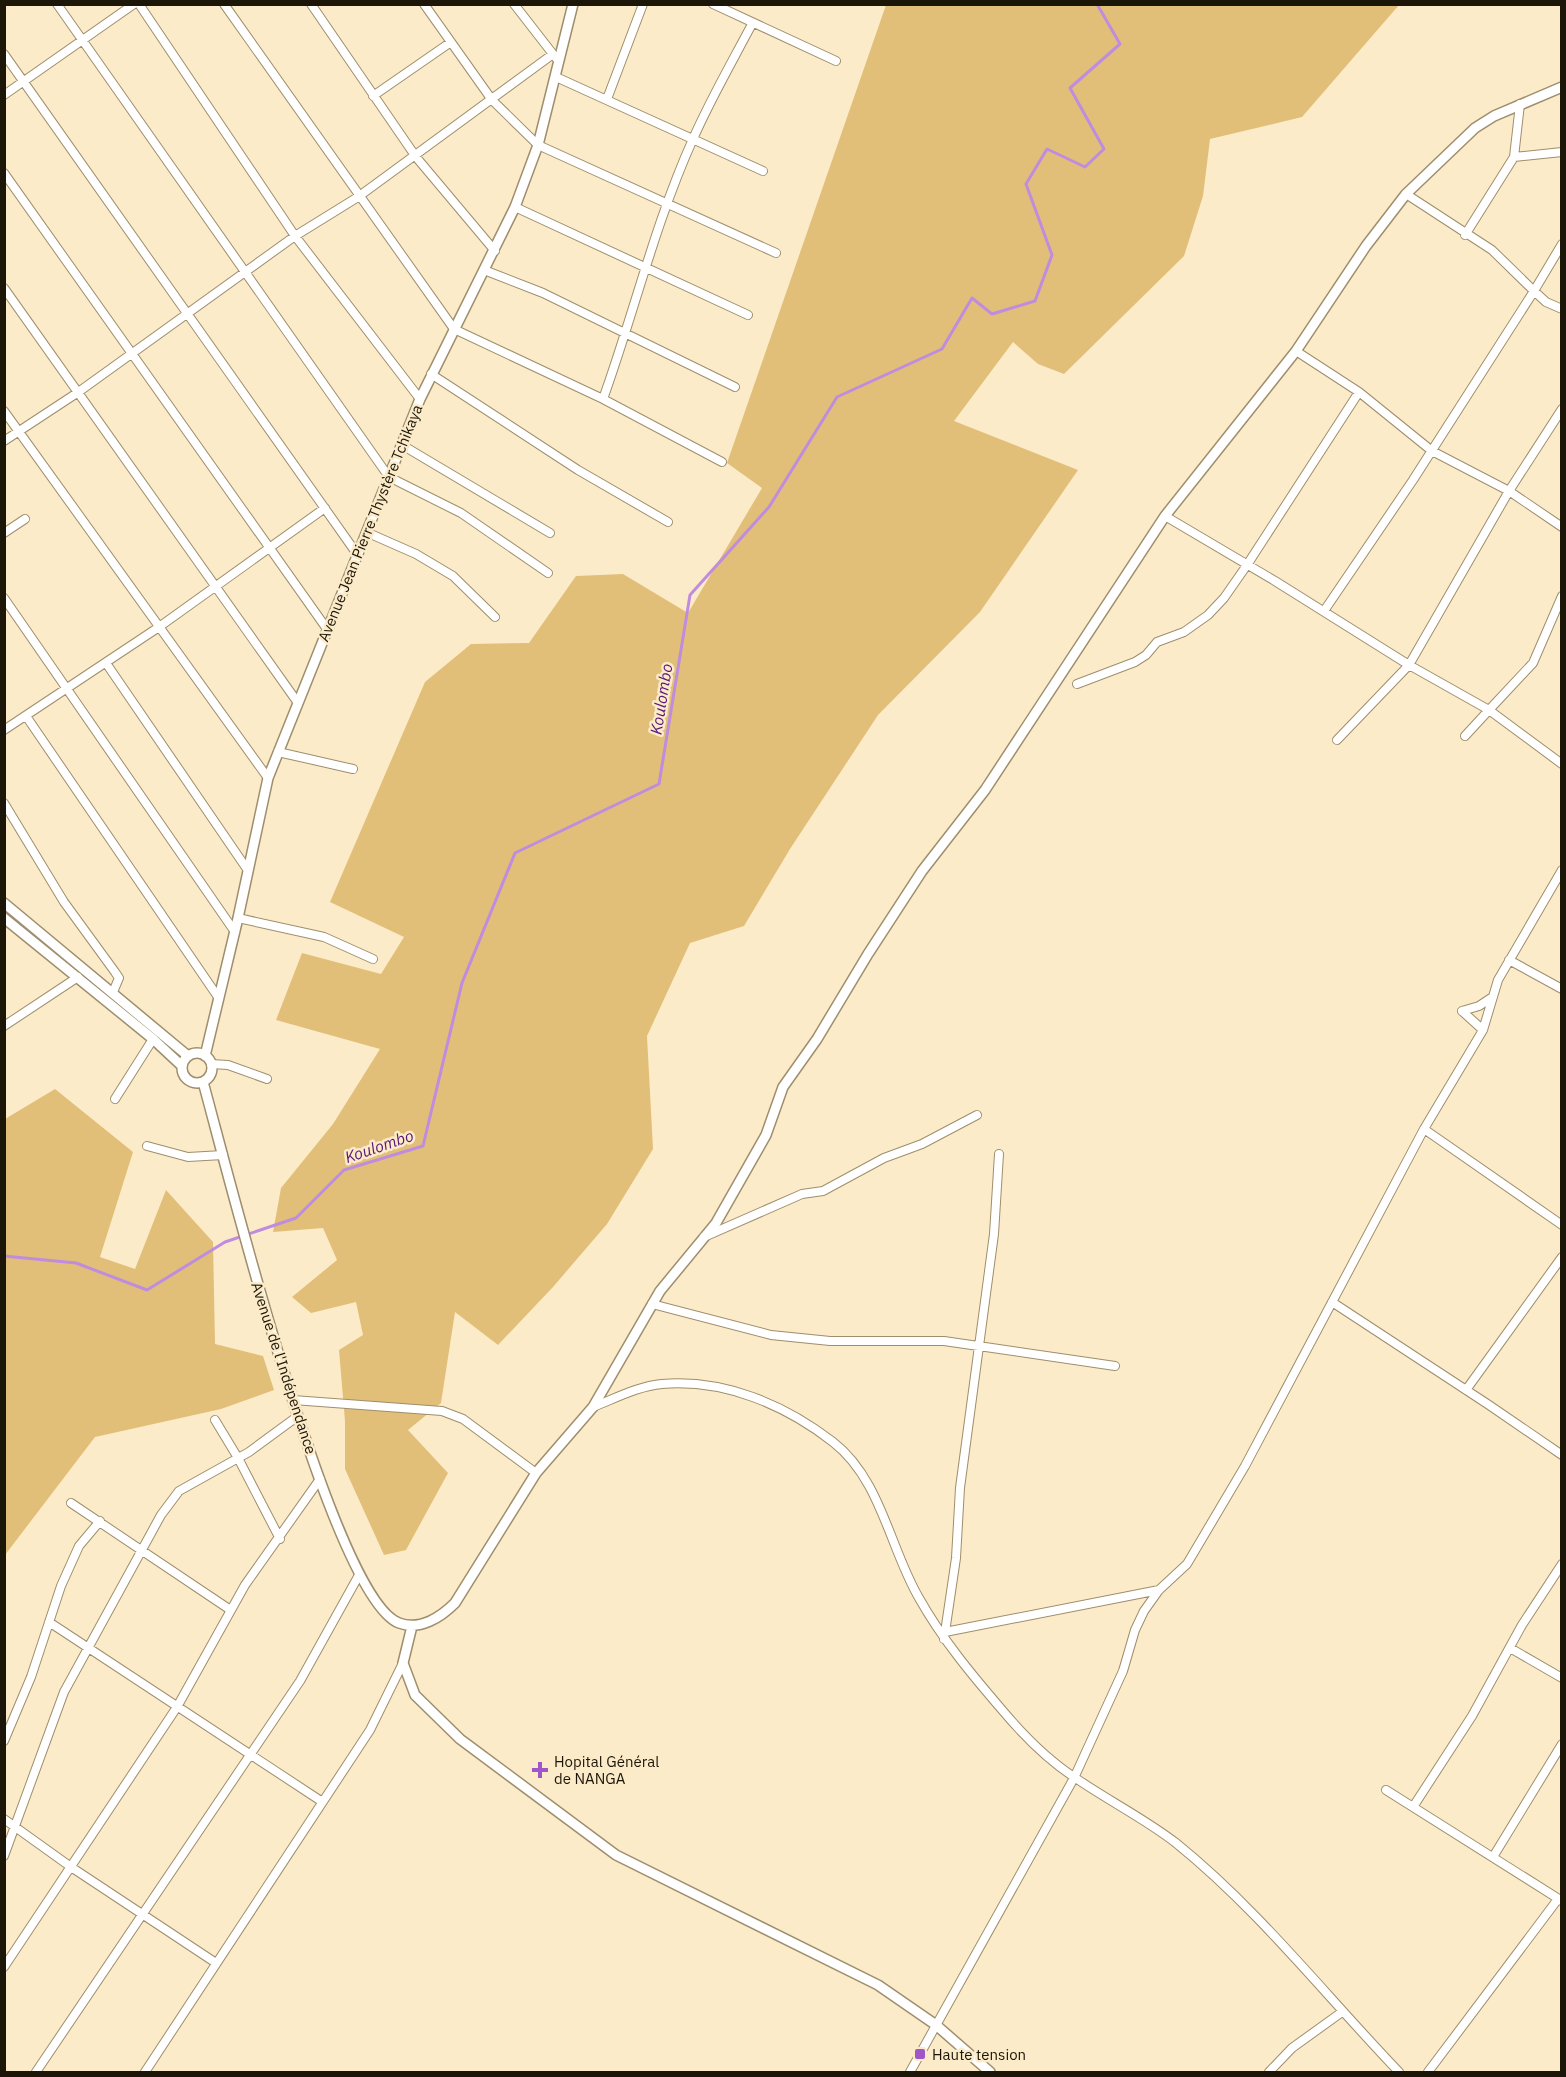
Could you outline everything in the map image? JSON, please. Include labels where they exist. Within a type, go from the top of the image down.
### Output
[{"type":"street","points":[[57,4],[388,477],[461,513],[548,573]]},
{"type":"street","points":[[4,95],[134,4]]},
{"type":"street","points":[[139,4],[295,236],[420,399]]},
{"type":"street","points":[[224,4],[358,197],[454,329],[603,399],[722,462]]},
{"type":"street","points":[[310,4],[416,157],[495,251]]},
{"type":"street","points":[[424,4],[492,100],[538,145],[668,202],[776,253]]},
{"type":"street","points":[[4,441],[77,393],[295,236],[358,197],[492,100],[556,58],[514,4]]},
{"type":"street","name":"Avenue Jean Pierre Thystère Tchikaya","points":[[205,1056],[235,932],[268,778],[420,399],[515,207],[538,145],[556,77],[556,58],[573,4]]},
{"type":"street","points":[[607,99],[643,4]]},
{"type":"street","points":[[713,4],[836,61]]},
{"type":"street","points":[[603,399],[626,334],[645,268],[693,138],[752,24]]},
{"type":"street","points":[[373,96],[451,42]]},
{"type":"street","points":[[4,54],[357,554]]},
{"type":"street","points":[[556,77],[763,171]]},
{"type":"street","points":[[145,2073],[321,1801],[370,1730],[403,1663],[412,1626],[441,1617],[455,1603],[536,1473],[593,1407],[652,1304],[716,1222],[747,1172],[766,1135],[783,1087],[817,1039],[868,954],[922,871],[985,790],[1166,516],[1296,351],[1366,246],[1406,194],[1475,128],[1520,104],[1562,87]]},
{"type":"street","points":[[1465,235],[1514,157],[1520,104]]},
{"type":"street","points":[[1514,157],[1562,152]]},
{"type":"street","points":[[4,173],[327,629]]},
{"type":"street","points":[[1406,194],[1465,235],[1492,250],[1546,302],[1562,309]]},
{"type":"street","points":[[515,207],[748,315]]},
{"type":"street","points":[[1324,611],[1432,452],[1562,244]]},
{"type":"street","points":[[484,270],[543,293],[735,387]]},
{"type":"street","points":[[4,288],[298,704]]},
{"type":"street","points":[[1296,351],[1359,392],[1432,452],[1509,491],[1562,526]]},
{"type":"street","points":[[431,374],[578,470],[668,522]]},
{"type":"street","points":[[1077,684],[1135,662],[1146,655],[1157,642],[1184,632],[1208,615],[1224,598],[1247,565],[1359,392]]},
{"type":"street","points":[[1337,740],[1409,665],[1509,491],[1562,409]]},
{"type":"street","points":[[4,411],[268,778]]},
{"type":"street","points":[[402,445],[550,533]]},
{"type":"street","points":[[4,730],[159,627],[325,508]]},
{"type":"street","points":[[1166,516],[1409,665],[1489,710],[1562,764]]},
{"type":"street","points":[[4,533],[25,519]]},
{"type":"street","points":[[366,532],[416,554],[453,576],[495,617]]},
{"type":"street","points":[[1465,736],[1533,663],[1562,596]]},
{"type":"street","points":[[4,598],[65,690],[235,932]]},
{"type":"street","points":[[106,663],[247,869]]},
{"type":"street","points":[[26,716],[218,997]]},
{"type":"street","points":[[278,752],[353,769]]},
{"type":"street","points":[[4,803],[64,902],[119,978],[113,992]]},
{"type":"street","points":[[910,2073],[1074,1778],[1123,1671],[1135,1630],[1144,1611],[1159,1590],[1186,1564],[1198,1547],[1245,1466],[1424,1128],[1484,1030],[1491,998],[1509,960],[1562,870]]},
{"type":"street","points":[[4,903],[188,1056]]},
{"type":"street","points":[[4,918],[153,1039],[182,1066]]},
{"type":"street","points":[[238,918],[324,937],[373,959]]},
{"type":"street","points":[[1509,960],[1562,989]]},
{"type":"street","points":[[5,1023],[78,977]]},
{"type":"street","points":[[1484,1030],[1462,1011],[1479,1006],[1491,998]]},
{"type":"street","points":[[115,1099],[153,1039]]},
{"type":"street","points":[[194,1053],[205,1056],[211,1064],[210,1075],[203,1082],[195,1084],[187,1080],[182,1074],[182,1066],[188,1056],[194,1053]]},
{"type":"street","points":[[211,1064],[228,1065],[267,1079]]},
{"type":"street","name":"Avenue de l'Indépendance","points":[[203,1082],[247,1249],[298,1416],[320,1479],[359,1575],[381,1608],[397,1623],[412,1626]]},
{"type":"street","points":[[703,1238],[802,1194],[823,1191],[884,1158],[922,1144],[977,1114]]},
{"type":"street","points":[[1424,1128],[1562,1225]]},
{"type":"street","points":[[147,1146],[188,1157],[223,1155]]},
{"type":"street","points":[[945,1635],[956,1558],[960,1488],[994,1234],[999,1154]]},
{"type":"street","points":[[1466,1390],[1562,1257]]},
{"type":"street","points":[[1332,1302],[1562,1455]]},
{"type":"street","points":[[652,1304],[771,1335],[830,1341],[944,1341],[1115,1366]]},
{"type":"street","points":[[593,1407],[659,1384],[698,1384],[740,1391],[803,1422],[835,1444],[860,1473],[879,1507],[918,1596],[1004,1713],[1043,1753],[1074,1778],[1175,1843],[1255,1917],[1399,2073]]},
{"type":"street","points":[[293,1400],[442,1411],[463,1419],[536,1473]]},
{"type":"street","points":[[4,1856],[63,1692],[142,1548],[178,1491],[238,1458],[298,1416]]},
{"type":"street","points":[[215,1420],[238,1458],[280,1539]]},
{"type":"street","points":[[4,1967],[177,1707],[230,1609],[320,1479]]},
{"type":"street","points":[[71,1503],[142,1548],[230,1609]]},
{"type":"street","points":[[4,1741],[31,1677],[49,1622],[79,1546],[100,1521]]},
{"type":"street","points":[[1413,1807],[1472,1716],[1544,1589],[1562,1564]]},
{"type":"street","points":[[36,2073],[300,1681],[359,1575]]},
{"type":"street","points":[[945,1635],[1159,1590]]},
{"type":"street","points":[[49,1622],[321,1801]]},
{"type":"street","points":[[1510,1648],[1562,1678]]},
{"type":"street","points":[[403,1663],[415,1695],[460,1740],[616,1856],[878,1985],[936,2025],[990,2073]]},
{"type":"street","points":[[1493,1857],[1562,1744]]},
{"type":"street","points":[[1386,1790],[1560,1900],[1428,2073]]},
{"type":"street","points":[[4,1819],[71,1868],[216,1963]]},
{"type":"street","points":[[1269,2073],[1292,2048],[1342,2012]]},
{"type":"shaded area","points":[[886,5],[1399,5],[1302,117],[1210,139],[1203,196],[1184,256],[1064,374],[1038,364],[1013,342],[954,421],[1078,470],[980,612],[878,715],[790,849],[744,926],[690,943],[647,1036],[653,1149],[607,1224],[553,1287],[498,1345],[455,1312],[441,1403],[408,1430],[448,1473],[406,1550],[384,1555],[345,1469],[345,1421],[339,1350],[363,1335],[356,1302],[311,1313],[292,1297],[337,1260],[323,1228],[273,1232],[281,1188],[333,1124],[380,1049],[276,1020],[302,953],[381,974],[404,937],[330,902],[425,682],[471,644],[529,643],[576,576],[623,574],[688,613],[762,488],[727,463]]},
{"type":"shaded area","points":[[55,1089],[133,1152],[100,1257],[135,1269],[166,1190],[213,1242],[215,1344],[263,1356],[274,1390],[221,1409],[95,1437],[5,1555],[5,1119]]},
{"type":"waterway","name":"Koulombo","points":[[4,1256],[76,1263],[147,1290],[225,1242],[296,1218],[344,1170],[423,1146],[462,983],[515,853],[659,784],[690,595],[769,507],[837,397],[942,349],[972,298],[992,314],[1035,301],[1052,255],[1026,184],[1047,149],[1085,167],[1104,149],[1070,88],[1120,44],[1097,4]]},
{"type":"place","name":"Hopital Général de NANGA","points":[[540,1770]]},
{"type":"place","name":"Haute tension","points":[[920,2054]]}]
